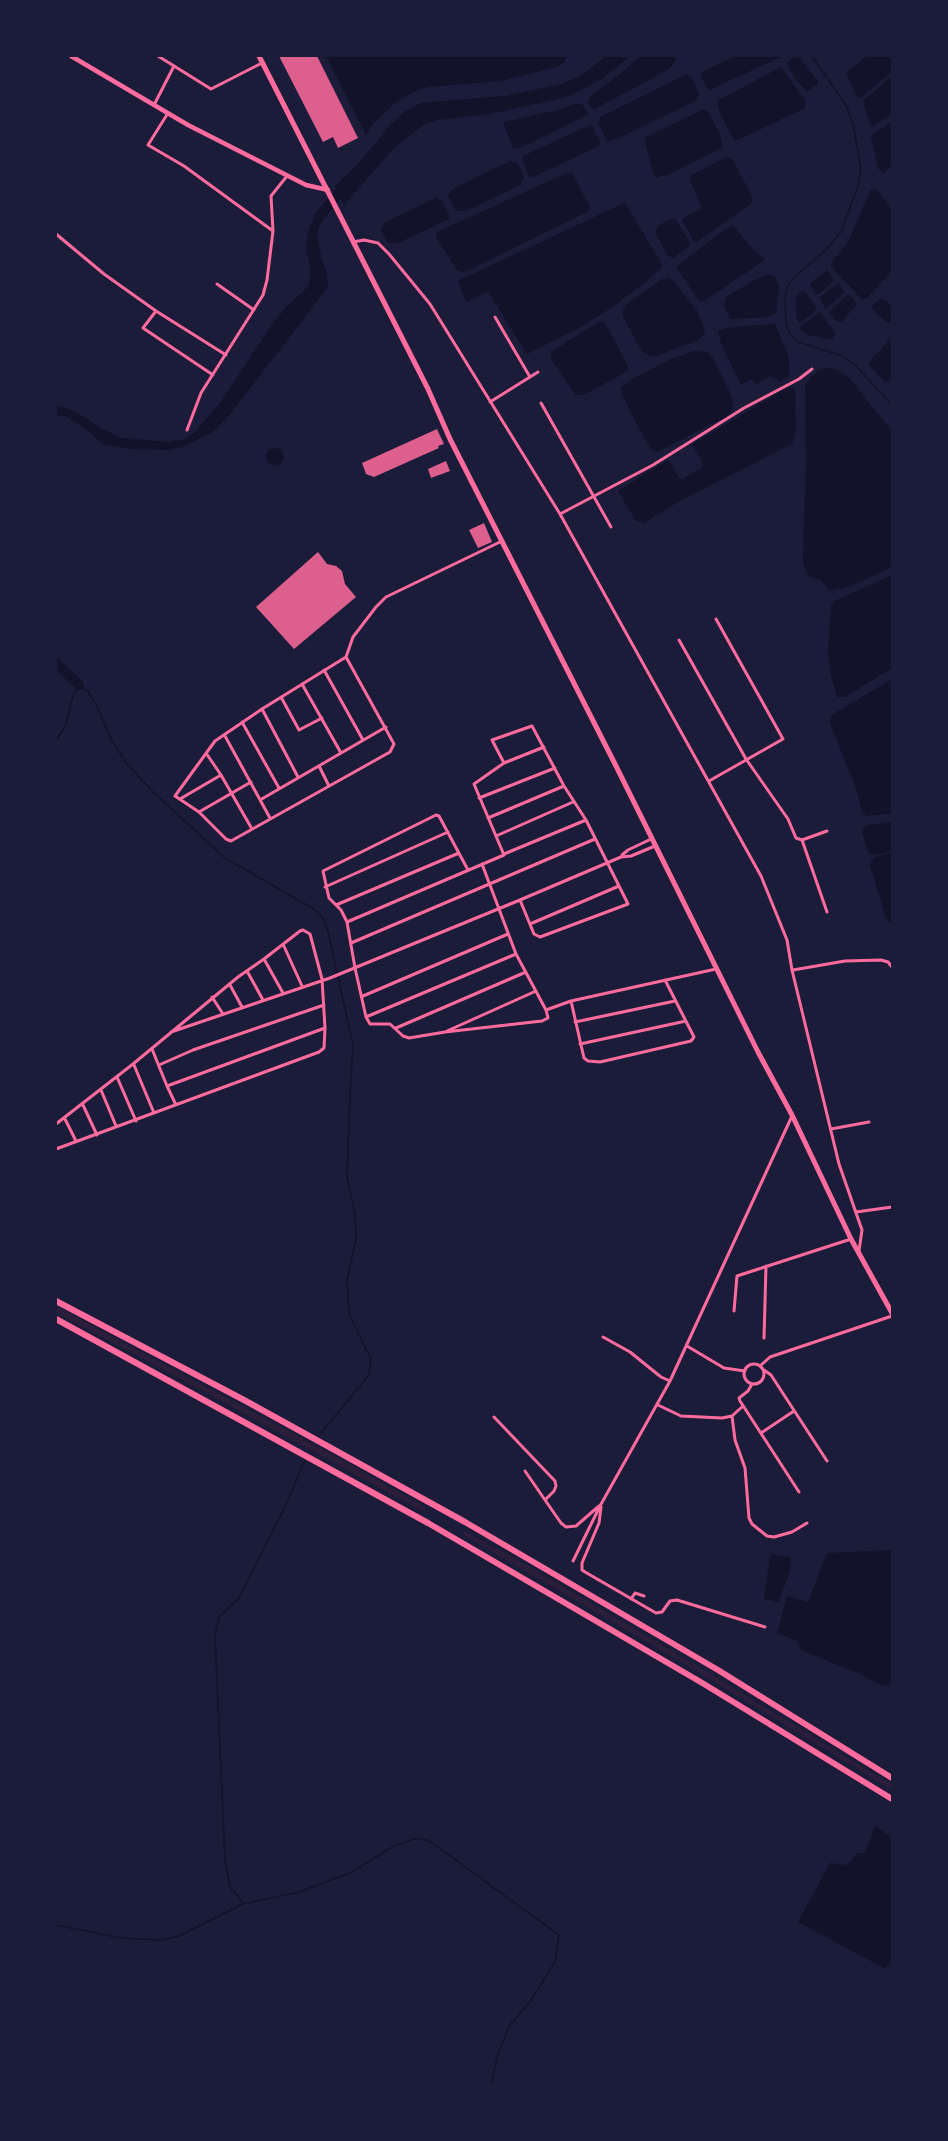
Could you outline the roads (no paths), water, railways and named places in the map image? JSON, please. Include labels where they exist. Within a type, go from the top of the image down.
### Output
[{"type":"highway","points":[[259,56],[428,389],[467,474],[716,969],[792,1115],[851,1239],[892,1314]]},
{"type":"highway","points":[[56,1301],[244,1400],[465,1522],[718,1670],[892,1778]]},
{"type":"highway","points":[[56,1319],[419,1518],[667,1661],[892,1799]]},
{"type":"street","points":[[71,56],[168,113],[287,176],[329,192]]},
{"type":"street","points":[[158,56],[211,89],[262,63]]},
{"type":"street","points":[[154,105],[174,66]]},
{"type":"street","points":[[168,113],[148,146],[184,166],[273,231]]},
{"type":"street","points":[[187,430],[201,393],[263,295],[273,231],[271,196],[287,176]]},
{"type":"street","points":[[56,234],[104,274],[226,356]]},
{"type":"street","points":[[353,242],[374,241],[389,254],[430,304],[560,514],[760,876],[787,939],[792,970],[839,1164],[861,1230],[859,1253]]},
{"type":"street","points":[[217,284],[254,310]]},
{"type":"street","points":[[156,311],[143,328],[213,376]]},
{"type":"street","points":[[495,316],[530,377]]},
{"type":"street","points":[[560,514],[644,470],[744,408],[799,379],[812,369]]},
{"type":"street","points":[[490,402],[538,372]]},
{"type":"street","points":[[541,403],[611,526]]},
{"type":"street","points":[[346,657],[394,744],[390,752],[228,841],[199,813],[175,796],[215,741],[280,697],[346,657],[353,637],[386,597],[502,541]]},
{"type":"street","points":[[709,781],[783,739],[716,620]]},
{"type":"street","points":[[680,640],[746,759],[788,819],[796,838],[802,840],[827,831]]},
{"type":"street","points":[[324,670],[363,740]]},
{"type":"street","points":[[302,684],[340,753]]},
{"type":"street","points":[[280,697],[297,729],[302,730],[322,718]]},
{"type":"street","points":[[262,709],[298,777]]},
{"type":"street","points":[[242,722],[279,788]]},
{"type":"street","points":[[504,763],[492,743],[495,738],[532,726],[573,802],[586,820],[628,904],[540,937],[534,934],[520,900]]},
{"type":"street","points":[[260,800],[386,727]]},
{"type":"street","points":[[225,736],[271,819]]},
{"type":"street","points":[[504,855],[479,798],[475,782],[504,763],[544,747]]},
{"type":"street","points":[[206,753],[252,829]]},
{"type":"street","points":[[319,766],[328,786]]},
{"type":"street","points":[[479,798],[555,768]]},
{"type":"street","points":[[180,799],[221,775]]},
{"type":"street","points":[[199,813],[251,782]]},
{"type":"street","points":[[488,818],[564,786]]},
{"type":"street","points":[[495,836],[573,802]]},
{"type":"street","points":[[468,870],[439,816],[326,869],[322,873],[328,898],[336,905],[347,922],[366,1017],[370,1024],[387,1023],[409,1038],[542,1021],[548,1017],[516,954],[482,864]]},
{"type":"street","points":[[347,922],[586,820]]},
{"type":"street","points":[[325,887],[448,832]]},
{"type":"street","points":[[351,943],[595,839]]},
{"type":"street","points":[[621,857],[628,849],[651,839]]},
{"type":"street","points":[[802,840],[827,912]]},
{"type":"street","points":[[169,1032],[330,978],[607,862],[631,856],[655,846]]},
{"type":"street","points":[[336,905],[459,853]]},
{"type":"street","points":[[530,924],[619,886]]},
{"type":"street","points":[[56,1124],[83,1105],[247,970],[300,931],[303,930],[310,934],[322,979],[324,1048],[319,1052],[136,1121],[116,1126],[56,1149]]},
{"type":"street","points":[[362,996],[508,934]]},
{"type":"street","points":[[283,944],[302,986]]},
{"type":"street","points":[[366,1017],[516,954]]},
{"type":"street","points":[[264,959],[283,993]]},
{"type":"street","points":[[792,970],[845,961],[880,960],[888,962],[892,967]]},
{"type":"street","points":[[546,1010],[571,1001],[716,969]]},
{"type":"street","points":[[247,970],[263,1000]]},
{"type":"street","points":[[396,1028],[526,972]]},
{"type":"street","points":[[571,1001],[585,1060],[600,1062],[691,1041],[694,1037],[665,980]]},
{"type":"street","points":[[229,985],[242,1007]]},
{"type":"street","points":[[445,1032],[536,991]]},
{"type":"street","points":[[212,997],[223,1014]]},
{"type":"street","points":[[575,1023],[675,1000]]},
{"type":"street","points":[[159,1065],[193,1050],[324,1005]]},
{"type":"street","points":[[580,1044],[686,1021]]},
{"type":"street","points":[[167,1086],[325,1028]]},
{"type":"street","points":[[152,1049],[176,1105]]},
{"type":"street","points":[[133,1064],[154,1113]]},
{"type":"street","points":[[117,1077],[136,1121]]},
{"type":"street","points":[[101,1090],[116,1126]]},
{"type":"street","points":[[83,1105],[97,1135]]},
{"type":"street","points":[[573,1561],[600,1506],[670,1381],[792,1115]]},
{"type":"street","points":[[65,1119],[76,1141]]},
{"type":"street","points":[[831,1129],[869,1122]]},
{"type":"street","points":[[856,1212],[892,1207]]},
{"type":"street","points":[[734,1311],[736,1277],[851,1239]]},
{"type":"street","points":[[764,1338],[766,1266]]},
{"type":"street","points":[[760,1366],[770,1357],[892,1314]]},
{"type":"street","points":[[603,1337],[630,1352],[661,1377],[670,1381]]},
{"type":"street","points":[[686,1346],[724,1368],[745,1371]]},
{"type":"street","points":[[752,1384],[745,1378],[745,1371],[750,1365],[760,1366],[771,1375],[827,1461]]},
{"type":"street","points":[[752,1384],[763,1379],[764,1370]]},
{"type":"street","points":[[752,1384],[748,1391],[739,1398],[799,1492]]},
{"type":"street","points":[[658,1405],[675,1414],[687,1417],[722,1418],[732,1416],[743,1406]]},
{"type":"street","points":[[760,1433],[794,1411]]},
{"type":"street","points":[[732,1416],[735,1440],[745,1468],[749,1518],[752,1524],[767,1536],[774,1537],[792,1532],[807,1523]]},
{"type":"street","points":[[494,1417],[555,1481],[556,1486],[546,1500]]},
{"type":"street","points":[[525,1471],[566,1527],[576,1526],[600,1506]]},
{"type":"street","points":[[600,1506],[602,1510],[599,1523],[581,1566],[585,1572],[656,1613],[662,1612],[670,1601],[677,1600],[765,1627]]},
{"type":"street","points":[[631,1599],[635,1593],[644,1596]]},
{"type":"waterway","points":[[812,56],[846,105],[853,124],[861,169],[858,186],[841,232],[823,253],[794,277],[788,286],[785,296],[786,324],[790,334],[798,342],[840,355],[855,365],[892,405]]},
{"type":"waterway","points":[[318,218],[347,184]]},
{"type":"waterway","points":[[56,663],[79,685]]},
{"type":"waterway","points":[[56,741],[65,727],[73,696],[79,685],[88,691],[111,739],[127,764],[155,794],[225,858],[312,908],[322,916],[327,927],[353,1045],[347,1177],[355,1214],[356,1239],[347,1280],[349,1314],[371,1359],[369,1375],[321,1433]]},
{"type":"waterway","points":[[243,1903],[230,1887],[225,1861],[215,1635],[219,1617],[239,1598],[285,1507],[305,1460]]},
{"type":"waterway","points":[[56,1925],[121,1938],[161,1940],[179,1936],[243,1904],[299,1892],[350,1873],[394,1846],[414,1839],[428,1840],[559,1935],[555,1962],[530,2002],[510,2025],[498,2053],[491,2086]]}]
